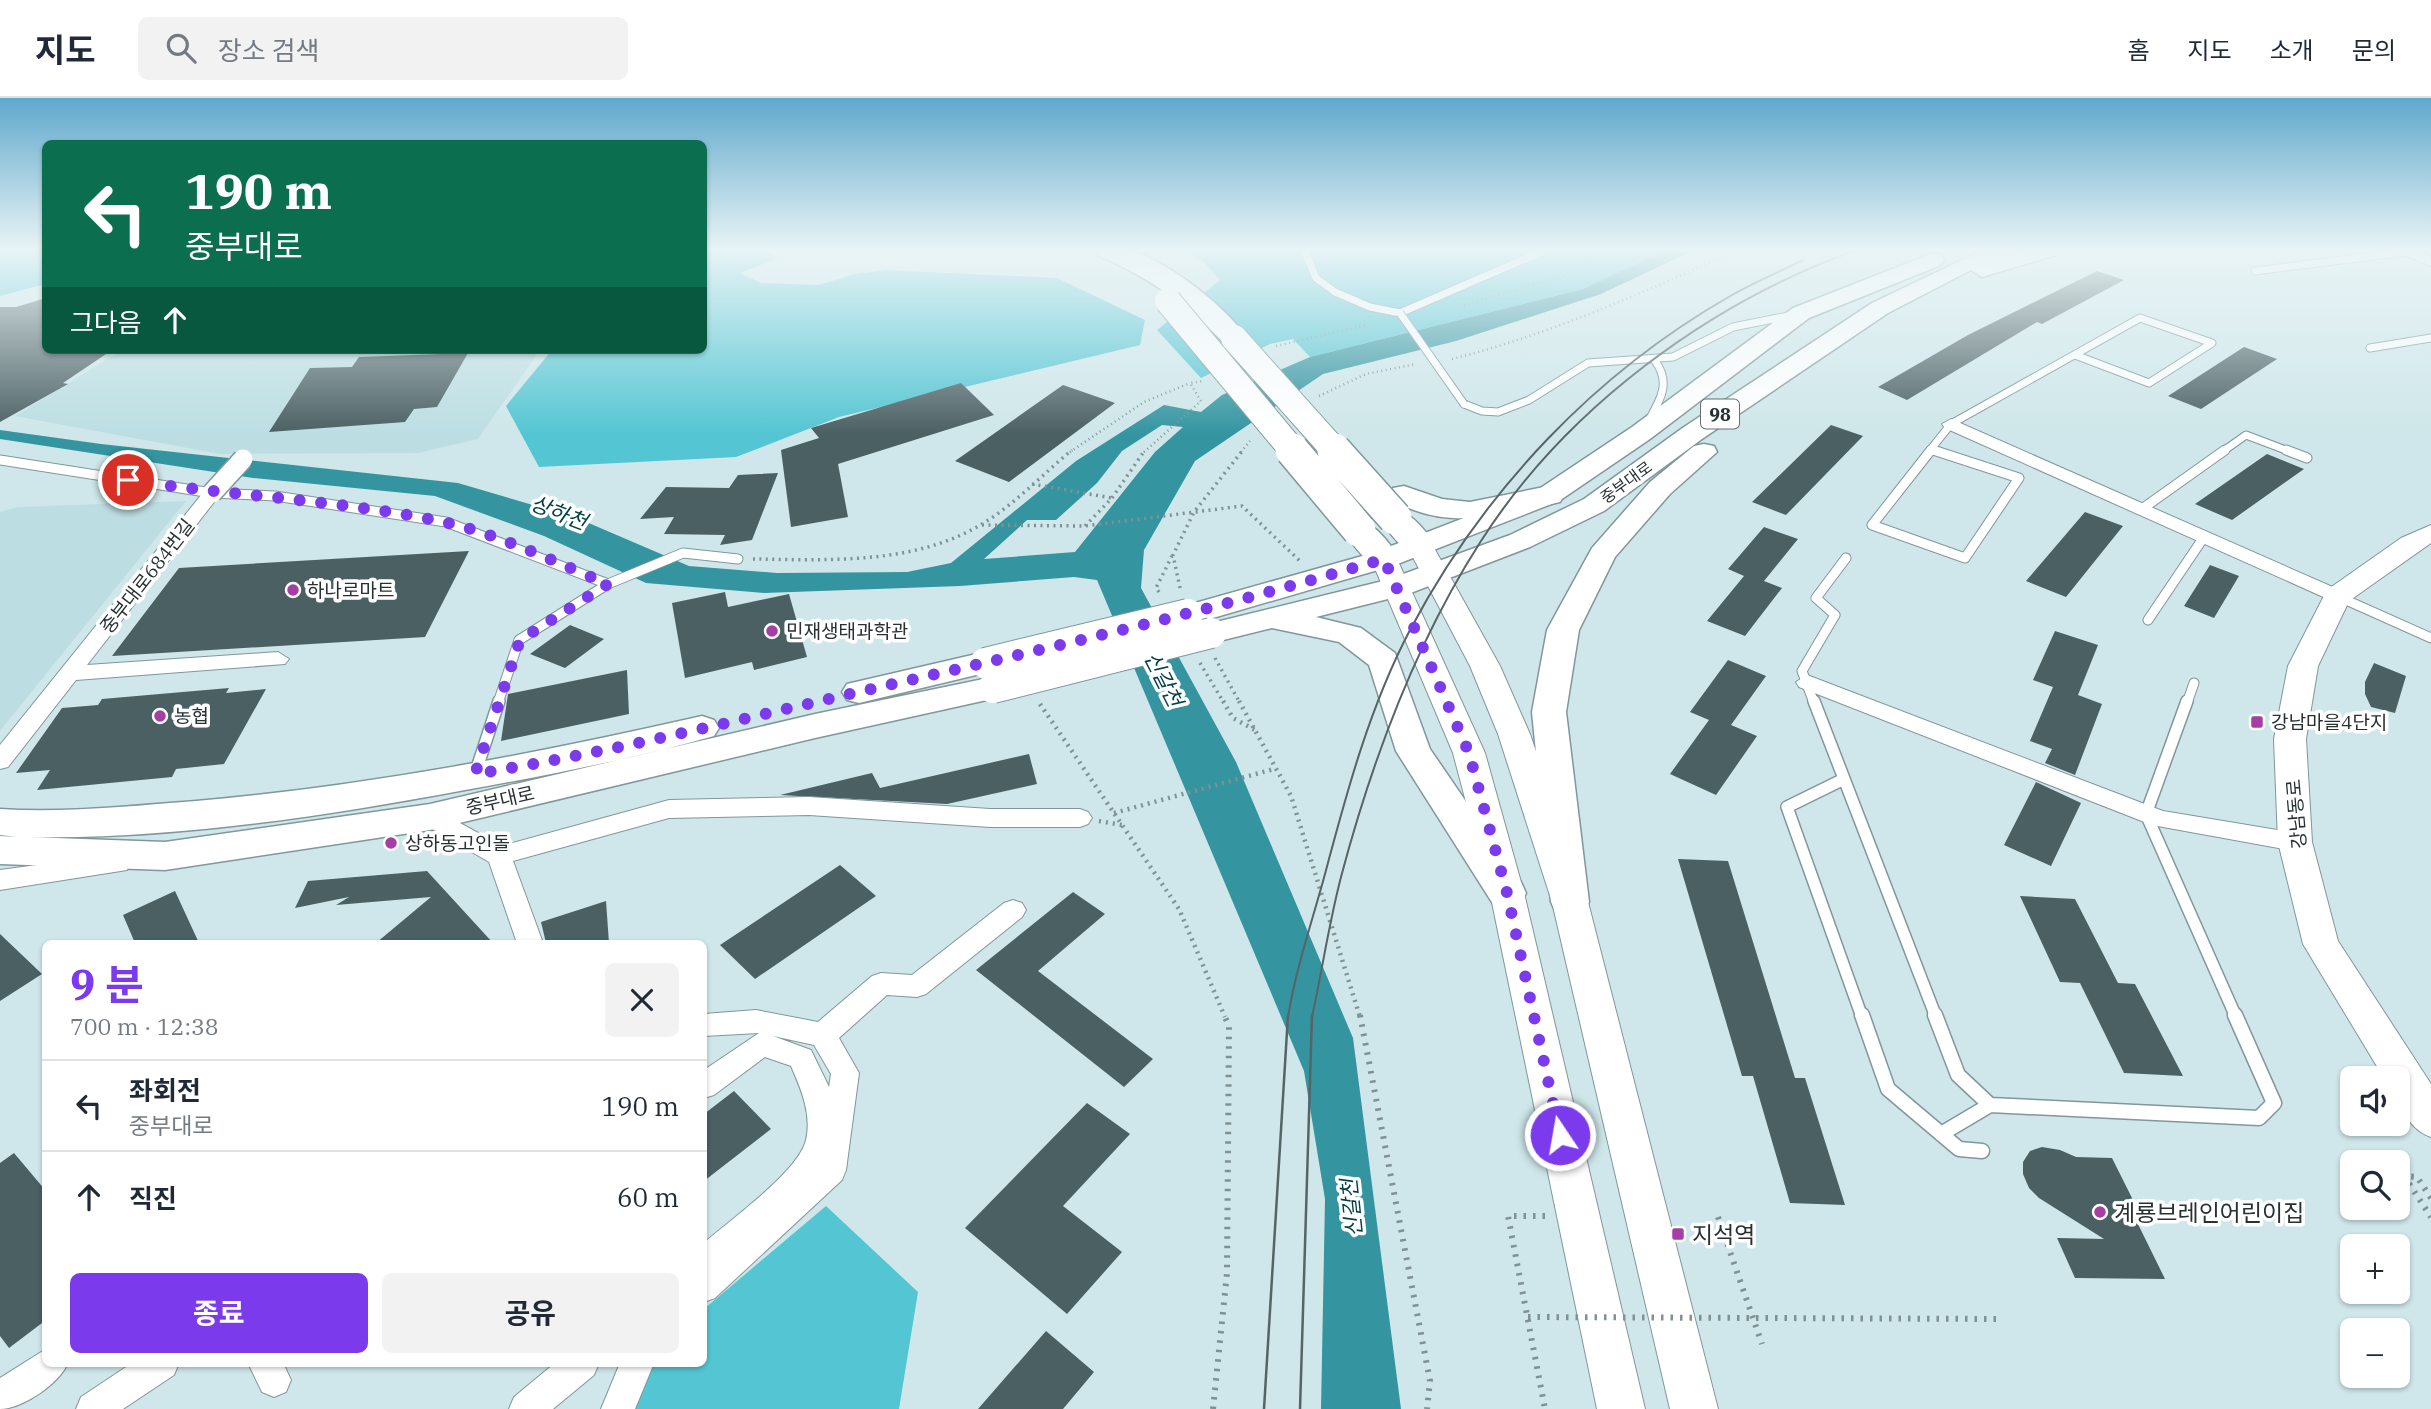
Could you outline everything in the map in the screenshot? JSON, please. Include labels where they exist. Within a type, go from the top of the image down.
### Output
[{"type":"highway","points":[[1188,311],[1391,573]]},
{"type":"highway","points":[[1198,311],[1234,338],[1399,506],[1427,560]]},
{"type":"highway","points":[[1399,506],[1470,511],[1549,495]]},
{"type":"main road","name":"중부대로","points":[[1206,622],[1391,573],[1427,560],[1549,495],[1641,433],[1806,311]]},
{"type":"main road","name":"중부대로","points":[[1427,560],[1520,541],[1594,505],[1789,367],[1875,311]]},
{"type":"main road","points":[[1570,902],[1549,712],[1563,630],[1602,554],[1660,488],[1725,433],[1789,367]]},
{"type":"main road","name":"강남동로","points":[[2431,533],[2410,544],[2337,596],[2303,666],[2290,739],[2295,842],[2321,944],[2431,1119]]},
{"type":"main road","points":[[1427,560],[1485,666],[1509,723],[1570,902],[1694,1409]]},
{"type":"main road","points":[[1391,573],[1469,753],[1507,893],[1621,1409]]},
{"type":"main road","name":"중부대로","points":[[1206,622],[1253,622],[1325,607],[1391,573]]},
{"type":"main road","name":"98","points":[[989,675],[1206,622]]},
{"type":"main road","points":[[1253,622],[1309,625],[1350,635],[1384,660],[1413,751],[1507,893]]},
{"type":"main road","name":"중부대로","points":[[0,822],[38,825],[246,811],[475,774],[989,675]]},
{"type":"main road","name":"중부대로","points":[[0,850],[165,856],[430,817],[815,726],[989,675]]},
{"type":"street","points":[[1951,424],[2337,596]]},
{"type":"street","points":[[212,493],[243,459]]},
{"type":"street","name":"중부대로684번길","points":[[0,761],[212,493]]},
{"type":"street","points":[[70,673],[278,659]]},
{"type":"street","points":[[1807,682],[2160,819],[2295,842]]},
{"type":"street","points":[[499,856],[669,809],[809,806],[990,818],[1080,818]]},
{"type":"street","points":[[430,817],[499,856],[529,940]]},
{"type":"street","points":[[0,880],[165,856]]},
{"type":"street","points":[[823,1035],[881,984],[917,986],[1013,910]]},
{"type":"street","points":[[707,1025],[756,1021],[823,1035],[845,1073],[831,1170],[707,1284]]},
{"type":"street","points":[[707,1084],[762,1044],[801,1058],[820,1100],[821,1143],[797,1182],[707,1260]]},
{"type":"street","points":[[0,1398],[45,1367]]},
{"type":"street","points":[[93,1409],[156,1367]]},
{"type":"street","points":[[526,1409],[577,1367]]},
{"type":"street","points":[[618,1409],[635,1367]]},
{"type":"lane","points":[[1391,311],[1404,311]]},
{"type":"lane","points":[[1400,313],[1464,404],[1491,413],[1520,405],[1585,363],[1613,359],[1655,361],[1678,356],[1729,328],[1801,313]]},
{"type":"lane","points":[[1930,449],[2019,478],[1965,558],[1872,525],[1930,449],[1951,424],[2140,318],[2212,343],[2149,383],[2075,355]]},
{"type":"lane","points":[[2370,348],[2431,338]]},
{"type":"lane","points":[[1641,433],[1666,392],[1663,370],[1655,361]]},
{"type":"lane","points":[[2142,509],[2246,435],[2307,458]]},
{"type":"lane","name":"중부대로684번길","points":[[0,460],[212,493]]},
{"type":"lane","points":[[212,493],[275,496],[446,523],[533,553],[608,584]]},
{"type":"lane","points":[[2148,620],[2204,537]]},
{"type":"lane","name":"중부대로","points":[[475,774],[520,640],[608,584],[683,553],[738,559]]},
{"type":"lane","points":[[1846,558],[1816,598],[1835,615],[1802,671],[1958,1074],[1990,1105]]},
{"type":"lane","points":[[2337,596],[2431,638]]},
{"type":"lane","points":[[1941,1134],[1990,1105],[2259,1118],[2274,1103],[2146,814],[2194,684]]},
{"type":"lane","points":[[1844,779],[1787,807],[1888,1089],[1959,1149],[1982,1151]]},
{"type":"path","points":[[1274,346],[1368,325]]},
{"type":"path","points":[[738,559],[856,561],[926,547],[981,525],[1091,436],[1160,391],[1190,383]]},
{"type":"path","points":[[1086,526],[1112,498],[1146,449],[1193,408]]},
{"type":"path","points":[[1031,484],[1112,498]]},
{"type":"path","points":[[981,525],[1086,526],[1242,506],[1306,566]]},
{"type":"path","points":[[1039,701],[1179,909],[1229,1026],[1227,1273],[1213,1409]]},
{"type":"path","points":[[1114,813],[1274,769]]},
{"type":"path","points":[[2431,1198],[2417,1177],[2404,1176],[2431,1217]]},
{"type":"path","points":[[1508,1216],[1545,1409]]},
{"type":"path","points":[[1718,1217],[1762,1344]]},
{"type":"path","points":[[1528,1317],[2003,1320]]},
{"type":"shaded area","points":[[707,311],[1127,311],[1145,320],[1140,345],[839,417],[736,457],[539,467],[506,406],[549,354],[707,354]]},
{"type":"shaded area","points":[[1181,311],[1494,311],[1310,357],[1293,339],[1270,344],[1201,378],[1157,330]]},
{"type":"shaded area","points":[[116,354],[537,354],[478,439],[418,453],[220,454],[15,416]]},
{"type":"shaded area","points":[[186,501],[0,731],[0,512],[17,507]]},
{"type":"shaded area","points":[[826,1206],[918,1292],[899,1409],[633,1409],[652,1367],[707,1367],[707,1306]]},
{"type":"water","name":"신갈천","points":[[1494,311],[1548,311],[1456,341],[1323,374],[1195,461],[1144,550],[1141,588],[1236,762],[1353,1038],[1401,1409],[1321,1409],[1325,1199],[1304,1071],[1097,580],[1074,577],[960,586],[764,593],[646,583],[544,536],[435,496],[253,478],[0,439],[0,430],[101,444],[458,483],[577,518],[689,566],[777,573],[907,572],[951,563],[1076,461],[1164,405],[1201,412],[1222,395],[1310,357]],"holes":[[[1162,425],[1183,427],[1155,452],[1075,552],[984,559],[1027,520],[1056,520],[1097,483],[1122,451]]]},
{"type":"building","points":[[0,311],[42,311],[42,354],[106,354],[63,383],[68,384],[0,422]]},
{"type":"building","points":[[2016,311],[2066,311],[2042,324],[2037,322],[1907,400],[1878,387],[1968,335]]},
{"type":"building","points":[[2244,347],[2277,359],[2201,409],[2168,396]]},
{"type":"building","points":[[467,354],[437,407],[414,409],[405,422],[269,432],[310,368],[352,367],[359,357]]},
{"type":"building","points":[[961,383],[994,415],[838,464],[848,517],[791,527],[781,450],[819,438],[811,428]]},
{"type":"building","points":[[1063,385],[1115,403],[1009,482],[955,461]]},
{"type":"building","points":[[1831,425],[1863,436],[1786,515],[1752,502]]},
{"type":"building","points":[[2267,454],[2304,469],[2232,520],[2195,504]]},
{"type":"building","points":[[778,473],[752,540],[720,545],[725,535],[664,534],[674,517],[640,519],[666,487],[729,488],[738,475]]},
{"type":"building","points":[[2085,512],[2123,526],[2066,597],[2026,581]]},
{"type":"building","points":[[1764,527],[1798,539],[1764,581],[1782,588],[1745,636],[1707,621],[1744,576],[1728,569]]},
{"type":"building","points":[[469,551],[425,637],[112,656],[179,568]]},
{"type":"building","points":[[2210,565],[2239,576],[2214,618],[2184,606]]},
{"type":"building","points":[[725,592],[728,607],[789,594],[807,657],[754,670],[752,662],[685,678],[672,603]]},
{"type":"building","points":[[570,625],[604,639],[565,668],[530,654]]},
{"type":"building","points":[[2055,631],[2098,645],[2078,695],[2102,704],[2075,775],[2045,763],[2052,749],[2030,741],[2053,687],[2033,680]]},
{"type":"building","points":[[1728,660],[1766,676],[1731,725],[1757,736],[1716,795],[1670,774],[1709,720],[1690,712]]},
{"type":"building","points":[[2374,663],[2406,676],[2395,713],[2371,707],[2365,694],[2365,682]]},
{"type":"building","points":[[627,670],[629,714],[501,741],[508,694]]},
{"type":"building","points":[[229,688],[226,693],[266,689],[224,764],[176,769],[172,777],[37,790],[50,770],[16,773],[62,708],[98,705],[102,699]]},
{"type":"building","points":[[1029,754],[1037,784],[947,804],[780,795],[872,773],[880,788]]},
{"type":"building","points":[[2036,782],[2081,803],[2051,866],[2004,845]]},
{"type":"building","points":[[1678,859],[1728,861],[1795,1078],[1805,1078],[1845,1205],[1790,1203],[1753,1076],[1742,1076]]},
{"type":"building","points":[[840,865],[876,896],[755,979],[720,945]]},
{"type":"building","points":[[427,871],[490,940],[380,940],[431,897],[336,905],[349,897],[295,908],[308,881]]},
{"type":"building","points":[[175,891],[198,940],[134,940],[123,915]]},
{"type":"building","points":[[1073,892],[1105,914],[1038,971],[1153,1059],[1124,1087],[976,970]]},
{"type":"building","points":[[2020,896],[2075,899],[2118,983],[2135,984],[2183,1076],[2124,1073],[2080,983],[2060,982]]},
{"type":"building","points":[[606,901],[609,940],[545,940],[541,922]]},
{"type":"building","points":[[0,934],[42,974],[0,1001]]},
{"type":"building","points":[[734,1091],[771,1129],[707,1179],[707,1112]]},
{"type":"building","points":[[1087,1103],[1130,1134],[1063,1206],[1122,1252],[1067,1314],[965,1228]]},
{"type":"building","name":"계룡브레인어린이집","points":[[2042,1147],[2060,1150],[2076,1157],[2112,1158],[2141,1216],[2134,1216],[2165,1279],[2075,1278],[2057,1238],[2104,1239],[2039,1198],[2029,1188],[2023,1174],[2023,1162],[2030,1151]]},
{"type":"building","points":[[14,1153],[42,1186],[42,1323],[9,1348],[0,1336],[0,1163]]},
{"type":"building","points":[[1046,1331],[1094,1372],[1063,1409],[978,1409]]},
{"type":"tram line","points":[[1288,1017],[1300,963],[1342,812],[1371,719],[1410,630],[1439,579],[1508,483],[1547,439],[1589,398],[1634,361],[1706,311]]},
{"type":"tram line","points":[[1312,1017],[1341,877],[1367,789],[1416,661],[1458,580],[1515,492],[1555,447],[1598,404],[1645,366],[1727,311]]},
{"type":"tram line","points":[[1264,1409],[1288,1015]]},
{"type":"tram line","points":[[1300,1409],[1312,1015]]},
{"type":"place","name":"하나로마트","points":[[293,590]]},
{"type":"place","name":"민재생태과학관","points":[[772,631]]},
{"type":"place","name":"농협","points":[[160,716]]},
{"type":"place","name":"강남마을4단지","points":[[2257,722]]},
{"type":"place","name":"상하동고인돌","points":[[391,843]]},
{"type":"place","name":"계룡브레인어린이집","points":[[2100,1212]]},
{"type":"place","name":"지석역","points":[[1678,1234]]},
{"type":"route","points":[[128,480],[212,493],[275,496],[446,523],[533,553],[608,584],[520,640],[475,774],[692,731],[985,663],[1202,611],[1384,559],[1469,753],[1507,893],[1560,1135]]},
{"type":"water label","name":"상하천","points":[[559,512]]}]
